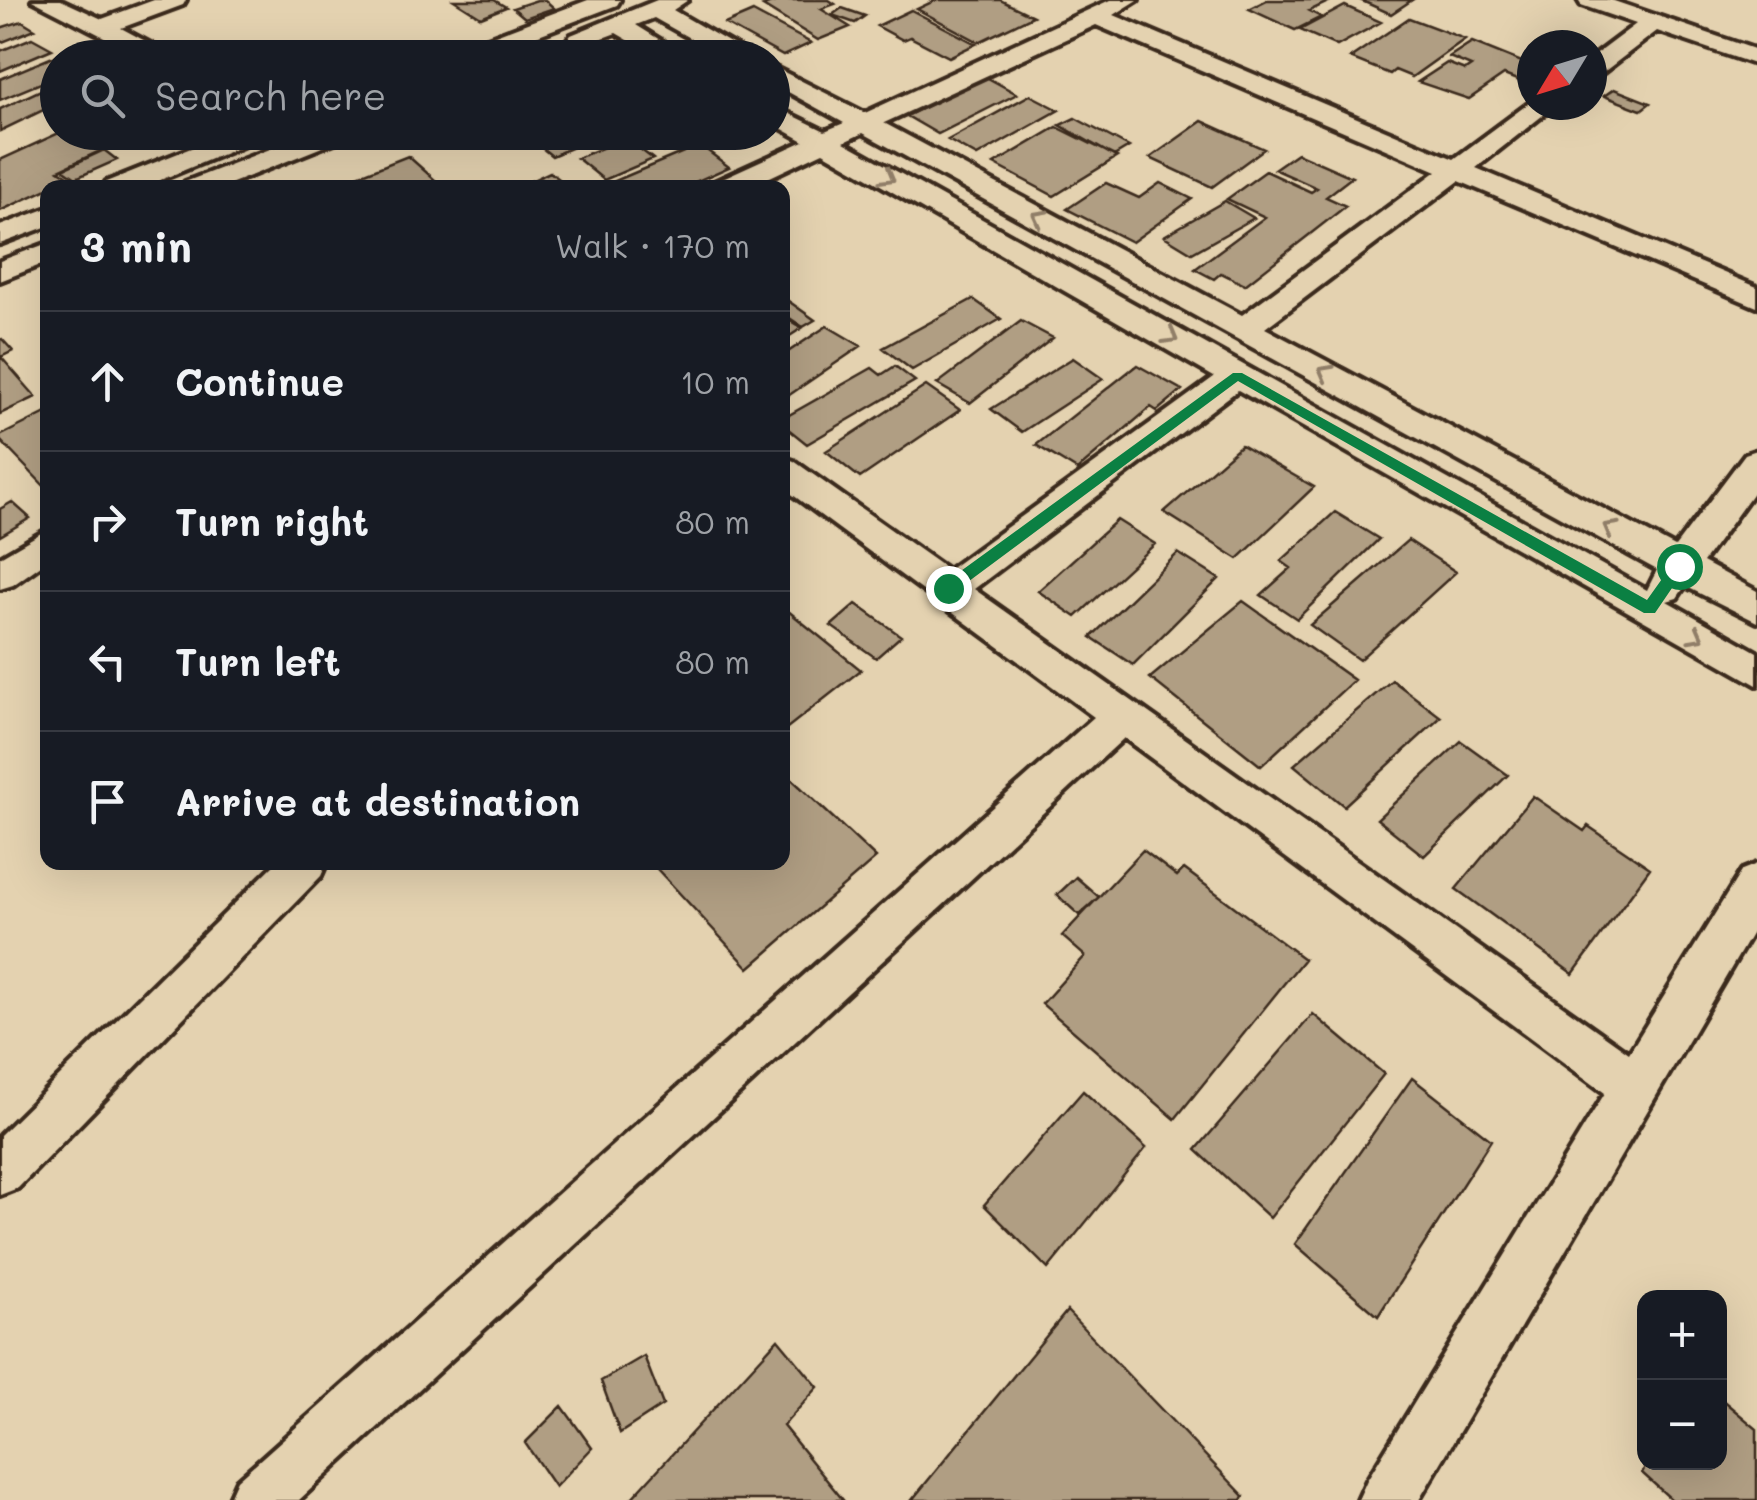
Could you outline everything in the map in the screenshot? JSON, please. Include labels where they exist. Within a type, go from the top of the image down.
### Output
[{"type":"street","points":[[43,0],[129,40]]},
{"type":"street","points":[[103,27],[174,0]]},
{"type":"street","points":[[501,40],[609,0]]},
{"type":"street","points":[[742,180],[1127,0]]},
{"type":"street","points":[[1589,0],[1757,58]]},
{"type":"street","points":[[579,40],[666,4],[718,40]]},
{"type":"street","points":[[1096,16],[1757,298]]},
{"type":"street","points":[[1607,57],[1654,22]]},
{"type":"street","points":[[620,25],[646,40]]},
{"type":"street","points":[[527,40],[590,36]]},
{"type":"street","points":[[790,83],[1757,608]]},
{"type":"street","points":[[1245,328],[1523,120]]},
{"type":"street","points":[[790,122],[1757,670]]},
{"type":"street","points":[[136,180],[210,150]]},
{"type":"street","points":[[215,180],[292,150]]},
{"type":"street","points":[[0,236],[40,219]]},
{"type":"street","points":[[0,272],[40,255]]},
{"type":"street","points":[[948,588],[1238,376]]},
{"type":"street","points":[[1649,608],[1757,462]]},
{"type":"street","points":[[790,483],[948,588],[1636,1086]]},
{"type":"street","points":[[0,575],[40,548]]},
{"type":"street","points":[[257,1500],[1123,715]]},
{"type":"street","points":[[0,1170],[298,870]]},
{"type":"street","points":[[1387,1500],[1757,884]]},
{"type":"building","points":[[454,0],[494,0],[506,7],[481,17]]},
{"type":"building","points":[[545,0],[554,8],[525,18],[513,8]]},
{"type":"building","points":[[780,0],[829,0],[835,4],[821,9],[850,27],[818,40],[763,6]]},
{"type":"building","points":[[936,0],[1000,0],[1033,16],[979,42],[917,9]]},
{"type":"building","points":[[1267,0],[1328,2],[1309,11],[1321,17],[1295,30],[1249,9]]},
{"type":"building","points":[[1360,0],[1412,0],[1391,14]]},
{"type":"building","points":[[1345,6],[1381,22],[1337,46],[1300,30]]},
{"type":"building","points":[[842,8],[865,16],[855,23],[832,15]]},
{"type":"building","points":[[911,10],[976,44],[949,57],[877,26]]},
{"type":"building","points":[[753,12],[811,43],[790,53],[790,40],[754,40],[725,24]]},
{"type":"building","points":[[1409,18],[1465,39],[1412,77],[1395,70],[1390,74],[1350,58]]},
{"type":"building","points":[[22,21],[35,29],[0,43],[0,28]]},
{"type":"building","points":[[32,38],[40,42],[40,54],[0,71],[0,51]]},
{"type":"building","points":[[1472,42],[1517,60],[1517,80],[1504,75],[1469,99],[1418,82],[1447,63],[1465,70],[1471,66],[1449,57]]},
{"type":"building","points":[[40,62],[40,83],[0,100],[0,79]]},
{"type":"building","points":[[986,77],[1017,94],[938,134],[907,116]]},
{"type":"building","points":[[1614,89],[1650,103],[1641,110],[1607,94]]},
{"type":"building","points":[[40,90],[40,112],[0,131],[0,109]]},
{"type":"building","points":[[1030,95],[1059,110],[977,156],[948,140]]},
{"type":"building","points":[[1075,118],[1129,147],[1114,156],[1060,125]]},
{"type":"building","points":[[1202,121],[1264,149],[1212,187],[1150,158]]},
{"type":"building","points":[[1057,127],[1117,157],[1054,196],[994,164]]},
{"type":"building","points":[[40,142],[40,150],[102,150],[59,170],[71,178],[40,180],[40,192],[0,211],[0,160]]},
{"type":"building","points":[[104,150],[117,160],[76,178],[63,169]]},
{"type":"building","points":[[544,150],[566,150],[552,156]]},
{"type":"building","points":[[597,150],[641,150],[653,159],[604,180],[577,158]]},
{"type":"building","points":[[688,150],[707,150],[729,167],[700,180],[617,180]]},
{"type":"building","points":[[1297,153],[1352,177],[1326,197],[1346,206],[1245,285],[1221,273],[1214,279],[1195,269],[1265,217],[1227,199],[1266,171],[1311,192],[1317,188],[1274,169]]},
{"type":"building","points":[[408,156],[435,180],[351,180]]},
{"type":"building","points":[[550,172],[560,180],[533,180]]},
{"type":"building","points":[[1106,183],[1139,198],[1160,183],[1192,199],[1132,242],[1067,209]]},
{"type":"building","points":[[1225,201],[1254,218],[1192,253],[1164,236]]},
{"type":"building","points":[[973,299],[1001,319],[912,370],[883,348]]},
{"type":"building","points":[[790,302],[815,320],[803,327],[790,318]]},
{"type":"building","points":[[790,321],[802,328],[790,336]]},
{"type":"building","points":[[1021,321],[1053,338],[970,403],[937,384]]},
{"type":"building","points":[[827,326],[861,346],[790,395],[790,351]]},
{"type":"building","points":[[0,340],[13,351],[1,357],[36,397],[0,414]]},
{"type":"building","points":[[1073,358],[1103,379],[1022,432],[991,409]]},
{"type":"building","points":[[1137,365],[1182,390],[1157,411],[1151,407],[1077,470],[1036,445]]},
{"type":"building","points":[[895,366],[915,381],[807,444],[790,430],[790,414],[872,368],[881,375]]},
{"type":"building","points":[[926,386],[960,410],[860,478],[826,451]]},
{"type":"building","points":[[40,416],[40,482],[0,440],[0,436]]},
{"type":"building","points":[[1241,445],[1314,487],[1238,559],[1164,512]]},
{"type":"building","points":[[12,502],[30,518],[0,536],[0,509]]},
{"type":"building","points":[[1335,512],[1379,539],[1297,619],[1261,595],[1291,568],[1281,561]]},
{"type":"building","points":[[1117,520],[1155,544],[1076,617],[1038,591]]},
{"type":"building","points":[[1408,540],[1456,572],[1359,660],[1310,625]]},
{"type":"building","points":[[1178,553],[1219,579],[1133,665],[1091,637]]},
{"type":"building","points":[[1243,601],[1354,680],[1261,766],[1150,678]]},
{"type":"building","points":[[856,604],[901,636],[876,658],[831,626]]},
{"type":"building","points":[[790,612],[861,670],[790,726]]},
{"type":"building","points":[[1392,680],[1441,717],[1344,806],[1294,765]]},
{"type":"building","points":[[1461,741],[1508,775],[1424,856],[1377,819]]},
{"type":"building","points":[[790,777],[876,858],[749,968],[658,870],[790,870]]},
{"type":"building","points":[[1533,796],[1584,831],[1588,826],[1650,868],[1573,974],[1456,889]]},
{"type":"building","points":[[1143,850],[1177,876],[1184,869],[1304,959],[1175,1119],[1042,1004],[1085,956],[1062,936]]},
{"type":"building","points":[[1076,877],[1099,897],[1079,915],[1057,895]]},
{"type":"building","points":[[1313,1014],[1384,1074],[1270,1218],[1196,1150]]},
{"type":"building","points":[[1412,1078],[1491,1140],[1378,1316],[1295,1244]]},
{"type":"building","points":[[1083,1091],[1146,1148],[1048,1269],[984,1205]]},
{"type":"building","points":[[1067,1311],[1244,1496],[1242,1500],[912,1500]]},
{"type":"building","points":[[778,1339],[818,1387],[783,1426],[843,1500],[630,1500]]},
{"type":"building","points":[[644,1356],[663,1405],[620,1433],[601,1381]]},
{"type":"building","points":[[1727,1404],[1757,1429],[1757,1500],[1672,1500],[1642,1473],[1727,1470]]},
{"type":"building","points":[[562,1406],[592,1448],[555,1487],[525,1443]]},
{"type":"route","points":[[948,588],[1238,376],[1649,608],[1679,566]]}]
